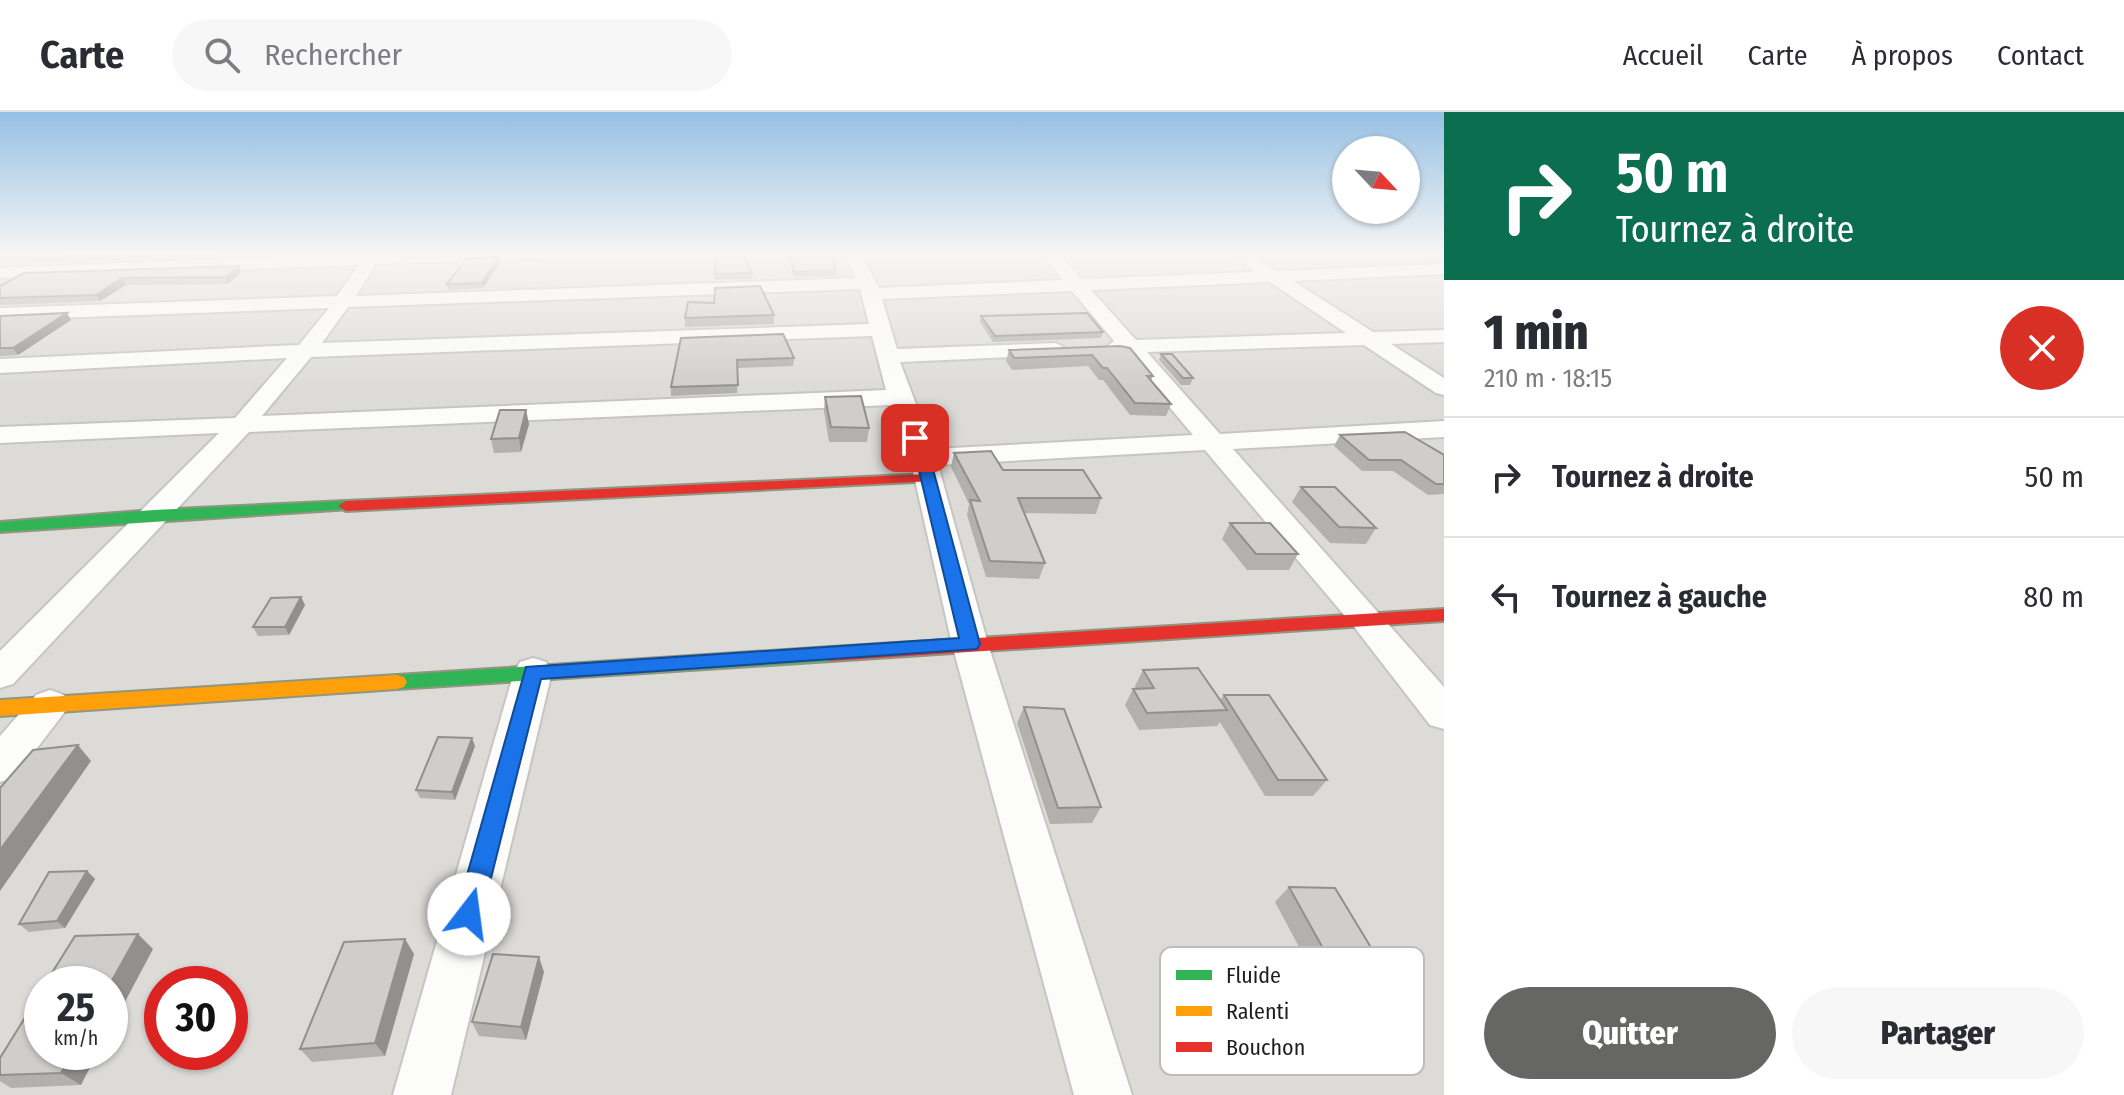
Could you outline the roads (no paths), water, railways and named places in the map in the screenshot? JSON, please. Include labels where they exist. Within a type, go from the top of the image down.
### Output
[{"type":"street","points":[[79,328],[121,299]]},
{"type":"street","points":[[0,674],[243,424],[344,299]]},
{"type":"street","points":[[0,314],[405,299]]},
{"type":"street","points":[[871,299],[899,397],[926,468],[970,644],[1103,1095]]},
{"type":"street","points":[[1090,299],[1367,620],[1444,714]]},
{"type":"street","points":[[1309,299],[1444,388]]},
{"type":"street","points":[[1101,348],[1444,336]]},
{"type":"street","points":[[0,366],[304,351],[885,343],[1071,349]]},
{"type":"street","points":[[0,385],[54,347]]},
{"type":"street","points":[[0,435],[899,397]]},
{"type":"street","points":[[0,527],[926,468],[1215,442],[1444,429]]},
{"type":"street","points":[[0,708],[1444,615]]},
{"type":"street","points":[[422,1095],[533,672]]},
{"type":"street","points":[[0,765],[50,705]]}]
